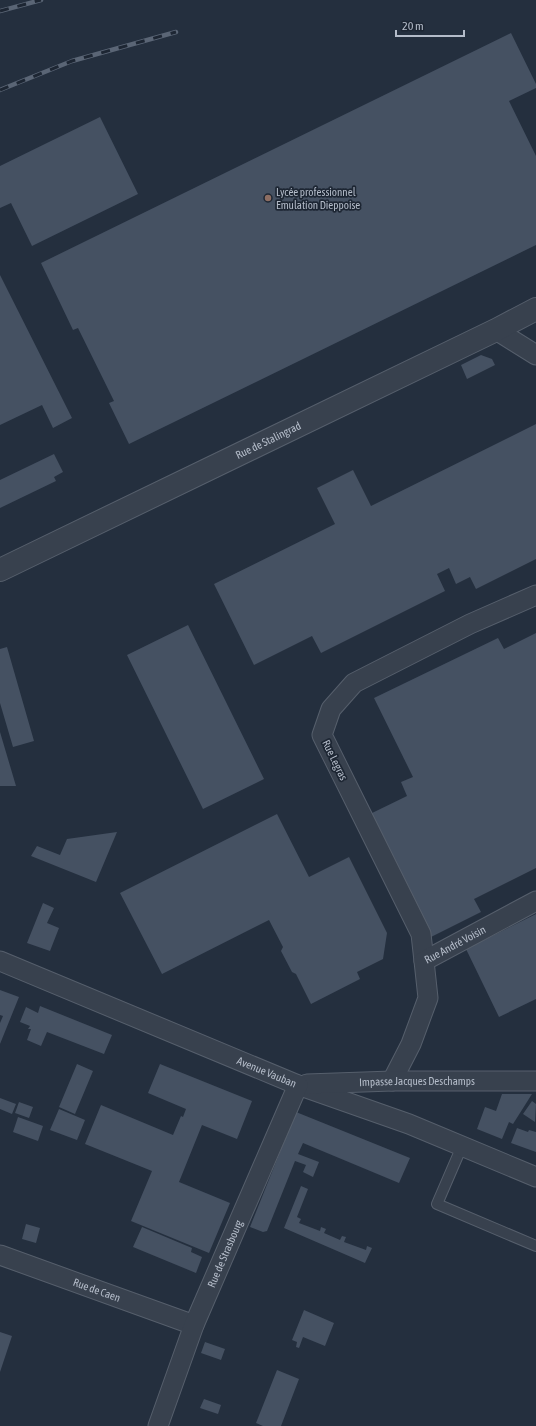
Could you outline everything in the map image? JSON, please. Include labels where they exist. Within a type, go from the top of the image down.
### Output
[{"type":"street","name":"Rue de Stalingrad","points":[[0,570],[496,330],[536,309]]},
{"type":"street","points":[[496,330],[536,355]]},
{"type":"street","name":"Rue Legras","points":[[424,961],[421,934],[322,735],[331,709],[354,683],[470,624],[536,595]]},
{"type":"street","name":"Rue André Voisin","points":[[392,1081],[411,1044],[428,998],[424,961],[536,901]]},
{"type":"street","name":"Avenue Vauban","points":[[0,961],[298,1085],[409,1124],[536,1177]]},
{"type":"street","name":"Impasse Jacques Deschamps","points":[[298,1085],[392,1081],[536,1081]]},
{"type":"street","name":"Rue de Strasbourg","points":[[158,1426],[194,1324],[298,1085]]},
{"type":"street","name":"Rue de Caen","points":[[0,1255],[194,1324]]},
{"type":"lane","points":[[462,1146],[437,1204],[536,1246]]},
{"type":"building","points":[[511,33],[536,84],[536,88],[509,101],[536,156],[536,245],[129,444],[109,403],[114,401],[78,328],[73,330],[41,263]]},
{"type":"building","points":[[100,117],[138,194],[32,246],[11,203],[0,208],[0,166]]},
{"type":"building","points":[[0,275],[72,418],[53,428],[42,405],[0,425]]},
{"type":"building","points":[[481,355],[492,359],[495,365],[467,379],[461,365]]},
{"type":"building","points":[[536,424],[536,559],[476,589],[470,577],[456,584],[449,568],[437,574],[445,591],[321,653],[312,636],[254,665],[214,584],[335,524],[317,488],[353,470],[371,506]]},
{"type":"building","points":[[54,454],[63,472],[54,477],[56,481],[0,508],[0,480]]},
{"type":"building","points":[[188,625],[264,779],[203,809],[127,655]]},
{"type":"building","points":[[536,633],[536,868],[474,899],[481,912],[431,937],[370,814],[407,796],[401,782],[413,777],[374,698],[498,638],[504,649]]},
{"type":"building","points":[[7,647],[34,741],[13,747],[0,703],[0,649]]},
{"type":"building","points":[[0,732],[16,786],[0,786]]},
{"type":"building","points":[[277,814],[309,877],[349,857],[387,933],[383,959],[357,972],[360,979],[311,1004],[296,974],[292,972],[281,951],[283,947],[269,920],[162,974],[120,893]]},
{"type":"building","points":[[117,832],[96,882],[31,856],[37,846],[60,855],[67,839]]},
{"type":"building","points":[[43,903],[54,908],[47,923],[59,928],[50,951],[27,943]]},
{"type":"building","points":[[536,914],[536,999],[499,1017],[466,949]]},
{"type":"building","points":[[0,990],[19,997],[0,1044],[0,1023],[3,1016],[0,1015]]},
{"type":"building","points":[[40,1006],[112,1035],[104,1054],[47,1032],[41,1046],[27,1040],[31,1029],[28,1029],[30,1026],[20,1022],[26,1007],[38,1013]]},
{"type":"building","points":[[77,1064],[93,1071],[75,1114],[59,1107]]},
{"type":"building","points":[[160,1064],[252,1101],[237,1139],[202,1125],[179,1182],[230,1203],[209,1253],[131,1221],[152,1171],[85,1144],[101,1105],[173,1135],[181,1116],[183,1117],[186,1109],[148,1093]]},
{"type":"building","points":[[502,1094],[532,1094],[513,1124],[509,1122],[502,1139],[477,1129],[485,1107],[496,1111]]},
{"type":"building","points":[[0,1098],[16,1104],[12,1114],[0,1109]]},
{"type":"building","points":[[532,1101],[536,1104],[535,1122],[523,1114]]},
{"type":"building","points":[[19,1102],[33,1107],[29,1118],[15,1113]]},
{"type":"building","points":[[59,1109],[85,1120],[77,1140],[50,1130]]},
{"type":"building","points":[[296,1112],[410,1158],[399,1183],[303,1143],[298,1154],[319,1162],[313,1177],[303,1172],[306,1165],[295,1161],[267,1231],[263,1232],[250,1227]]},
{"type":"building","points":[[18,1117],[43,1126],[38,1141],[13,1132]]},
{"type":"building","points":[[517,1128],[528,1132],[529,1130],[536,1132],[536,1152],[511,1143]]},
{"type":"building","points":[[301,1186],[308,1189],[297,1217],[301,1219],[299,1223],[320,1231],[321,1227],[326,1229],[324,1233],[340,1240],[342,1236],[346,1237],[344,1242],[366,1250],[367,1246],[372,1248],[365,1263],[284,1228]]},
{"type":"building","points":[[26,1224],[40,1228],[36,1243],[22,1239]]},
{"type":"building","points":[[142,1227],[192,1248],[191,1252],[202,1257],[196,1273],[133,1247]]},
{"type":"building","points":[[304,1310],[334,1323],[325,1346],[303,1337],[299,1348],[296,1347],[297,1342],[292,1340]]},
{"type":"building","points":[[0,1332],[12,1336],[0,1372]]},
{"type":"building","points":[[205,1342],[225,1349],[221,1360],[201,1353]]},
{"type":"building","points":[[277,1370],[299,1379],[281,1426],[263,1426],[256,1423]]},
{"type":"building","points":[[204,1399],[221,1405],[218,1414],[200,1408]]},
{"type":"railway","points":[[0,11],[41,0]]},
{"type":"railway","points":[[0,90],[72,61],[176,32]]},
{"type":"place","name":"Lycée professionnel Emulation Dieppoise","points":[[268,198]]}]
